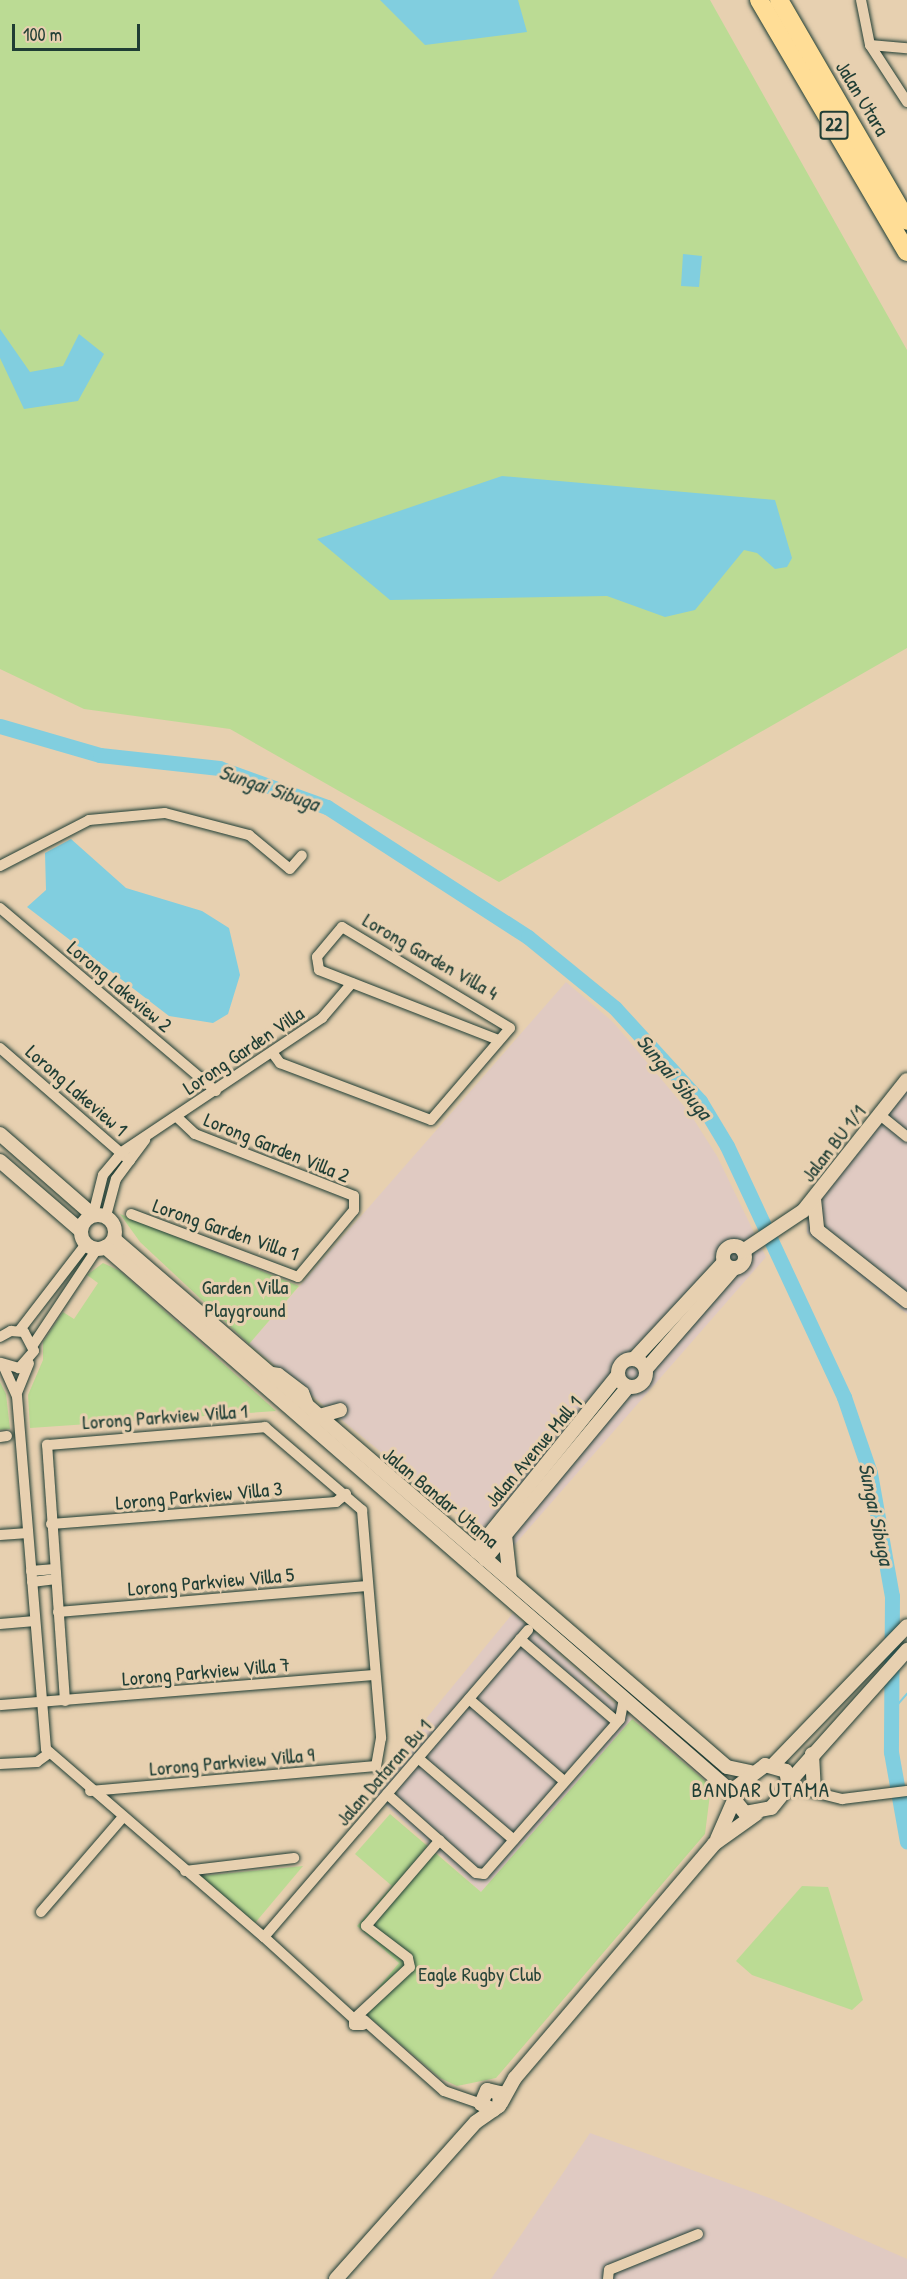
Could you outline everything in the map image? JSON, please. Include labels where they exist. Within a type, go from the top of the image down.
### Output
[{"type":"highway","name":"Jalan Utara","points":[[759,0],[907,252]]},
{"type":"highway","name":"Jalan Utara","points":[[779,0],[907,221]]},
{"type":"street","points":[[861,0],[870,45],[907,102]]},
{"type":"street","points":[[870,45],[907,48]]},
{"type":"street","points":[[0,866],[89,820],[165,813],[249,835],[290,869],[302,855]]},
{"type":"street","name":"Lorong Lakeview 2","points":[[0,908],[216,1091]]},
{"type":"street","name":"Lorong Garden Villa 4","points":[[342,927],[509,1023],[499,1040],[319,970],[315,962],[342,927]]},
{"type":"street","name":"Lorong Garden Villa","points":[[99,1216],[103,1175],[122,1152],[147,1138],[326,1014],[352,983]]},
{"type":"street","points":[[272,1052],[280,1063],[431,1120],[499,1040]]},
{"type":"street","name":"Lorong Lakeview 1","points":[[0,1048],[130,1161]]},
{"type":"street","name":"Jalan BU 1/1","points":[[815,1226],[814,1199],[907,1080]]},
{"type":"street","points":[[880,1115],[907,1137]]},
{"type":"street","name":"Lorong Garden Villa 2","points":[[177,1117],[195,1134],[354,1196],[354,1210],[330,1239]]},
{"type":"street","name":"Jalan Bandar Utama","points":[[0,1134],[115,1228],[97,1242]]},
{"type":"street","name":"Lorong Garden Villa","points":[[99,1216],[116,1179],[147,1138]]},
{"type":"street","name":"Jalan Bandar Utama","points":[[0,1161],[97,1242],[263,1370],[451,1530],[508,1599],[735,1796]]},
{"type":"street","points":[[729,1265],[634,1359],[623,1363],[618,1375],[628,1387],[644,1382],[646,1369],[729,1265],[729,1247],[743,1251],[789,1223],[814,1199]]},
{"type":"street","name":"Lorong Garden Villa 1","points":[[131,1214],[294,1276],[330,1239]]},
{"type":"street","points":[[17,1393],[29,1363],[33,1345],[97,1242],[99,1216]]},
{"type":"street","points":[[789,1223],[815,1226],[907,1301]]},
{"type":"street","points":[[0,1337],[10,1330],[97,1242]]},
{"type":"street","points":[[97,1242],[434,1535],[478,1560]]},
{"type":"street","points":[[10,1330],[33,1345]]},
{"type":"street","points":[[634,1359],[646,1369]]},
{"type":"street","points":[[2,1364],[14,1369],[29,1363]]},
{"type":"street","points":[[2,1364],[17,1393],[41,1703],[48,1754],[359,2020],[453,2095],[492,2106]]},
{"type":"street","name":"Jalan Avenue Mall 1","points":[[478,1560],[618,1375]]},
{"type":"street","name":"Jalan Avenue Mall 1","points":[[498,1533],[572,1454],[628,1387]]},
{"type":"street","points":[[313,1414],[340,1410]]},
{"type":"street","name":"Lorong Parkview Villa 1","points":[[65,1701],[45,1451],[53,1442],[264,1427],[346,1494],[364,1516],[367,1586],[381,1745],[376,1766]]},
{"type":"street","points":[[332,1431],[335,1451]]},
{"type":"street","name":"Lorong Parkview Villa 3","points":[[51,1524],[336,1502],[346,1494]]},
{"type":"street","points":[[451,1530],[468,1537],[498,1533],[510,1580]]},
{"type":"street","points":[[0,1535],[28,1533]]},
{"type":"street","name":"Jalan Bandar Utama","points":[[478,1560],[510,1580],[727,1767],[750,1772]]},
{"type":"street","points":[[31,1576],[55,1574]]},
{"type":"street","name":"Lorong Parkview Villa 5","points":[[58,1612],[367,1586]]},
{"type":"street","points":[[526,1614],[528,1629],[544,1630]]},
{"type":"street","points":[[0,1624],[35,1621]]},
{"type":"street","points":[[714,1844],[735,1796],[750,1772],[772,1765],[907,1626]]},
{"type":"street","name":"Jalan Dataran Bu 1","points":[[264,1937],[528,1629]]},
{"type":"street","points":[[520,1639],[616,1722]]},
{"type":"street","points":[[336,2279],[492,2106],[714,1844],[756,1814],[777,1803],[812,1754],[907,1650]]},
{"type":"street","name":"Lorong Parkview Villa 7","points":[[0,1705],[375,1674]]},
{"type":"street","points":[[469,1699],[564,1781]]},
{"type":"street","points":[[387,1794],[479,1874],[514,1840],[616,1722],[624,1699]]},
{"type":"street","points":[[0,1764],[37,1762],[48,1754]]},
{"type":"street","points":[[812,1754],[814,1787]]},
{"type":"street","points":[[418,1758],[514,1840]]},
{"type":"street","points":[[772,1765],[786,1771],[790,1784]]},
{"type":"street","name":"Lorong Parkview Villa 9","points":[[90,1791],[376,1766]]},
{"type":"street","points":[[790,1784],[814,1787],[849,1798]]},
{"type":"street","points":[[790,1784],[849,1798],[907,1791]]},
{"type":"street","points":[[735,1796],[745,1813],[756,1814]]},
{"type":"street","points":[[41,1912],[122,1818]]},
{"type":"street","points":[[359,2020],[410,1967],[408,1958],[366,1926],[440,1840]]},
{"type":"street","points":[[185,1871],[294,1858]]},
{"type":"street","points":[[453,2095],[489,2090],[515,2078]]},
{"type":"street","points":[[489,2090],[492,2106]]},
{"type":"street","points":[[608,2279],[609,2270],[698,2234]]},
{"type":"shaded area","points":[[566,982],[613,1022],[689,1112],[717,1156],[766,1257],[510,1550],[470,1525],[249,1344]]},
{"type":"shaded area","points":[[907,1086],[907,1314],[807,1233],[807,1203]]},
{"type":"shaded area","points":[[513,1613],[632,1719],[481,1892],[368,1789]]},
{"type":"shaded area","points":[[590,2133],[772,2199],[907,2259],[907,2279],[491,2279]]},
{"type":"green space","points":[[0,0],[710,0],[907,350],[907,648],[499,882],[230,729],[84,709],[0,669]]},
{"type":"green space","name":"Garden Villa Playground","points":[[120,1214],[299,1286],[249,1344],[140,1242]]},
{"type":"green space","points":[[103,1263],[120,1271],[276,1411],[30,1428],[28,1395],[43,1360],[43,1342],[63,1312],[74,1319],[98,1283],[87,1275]]},
{"type":"green space","points":[[0,1382],[6,1394],[10,1429],[0,1430]]},
{"type":"green space","name":"Eagle Rugby Club","points":[[632,1719],[711,1786],[705,1834],[496,2078],[457,2086],[440,2078],[360,2009],[399,1963],[357,1926],[392,1886],[355,1854],[390,1814],[481,1892]]},
{"type":"green space","points":[[303,1866],[255,1923],[200,1876]]},
{"type":"green space","points":[[802,1886],[828,1887],[863,2000],[852,2010],[752,1975],[736,1961]]},
{"type":"water","points":[[380,0],[518,0],[527,32],[425,45]]},
{"type":"water","points":[[683,254],[702,256],[699,287],[681,286]]},
{"type":"water","points":[[0,329],[30,372],[63,366],[79,334],[104,354],[78,401],[24,409],[0,358]]},
{"type":"water","points":[[502,476],[775,500],[792,558],[787,567],[775,569],[757,553],[744,550],[695,610],[665,617],[607,596],[390,600],[317,539]]},
{"type":"water","points":[[71,839],[126,888],[202,911],[229,928],[240,975],[228,1014],[213,1023],[169,1016],[27,907],[46,890],[45,853]]},
{"type":"waterway","name":"Sungai Sibuga","points":[[0,726],[100,755],[219,768],[327,807],[528,937],[615,1008],[700,1101],[727,1146],[844,1397],[870,1473],[892,1596],[891,1752],[907,1842]]},
{"type":"waterway","points":[[892,1711],[907,1694]]},
{"type":"district","name":"BANDAR UTAMA","points":[[761,1790]]}]
